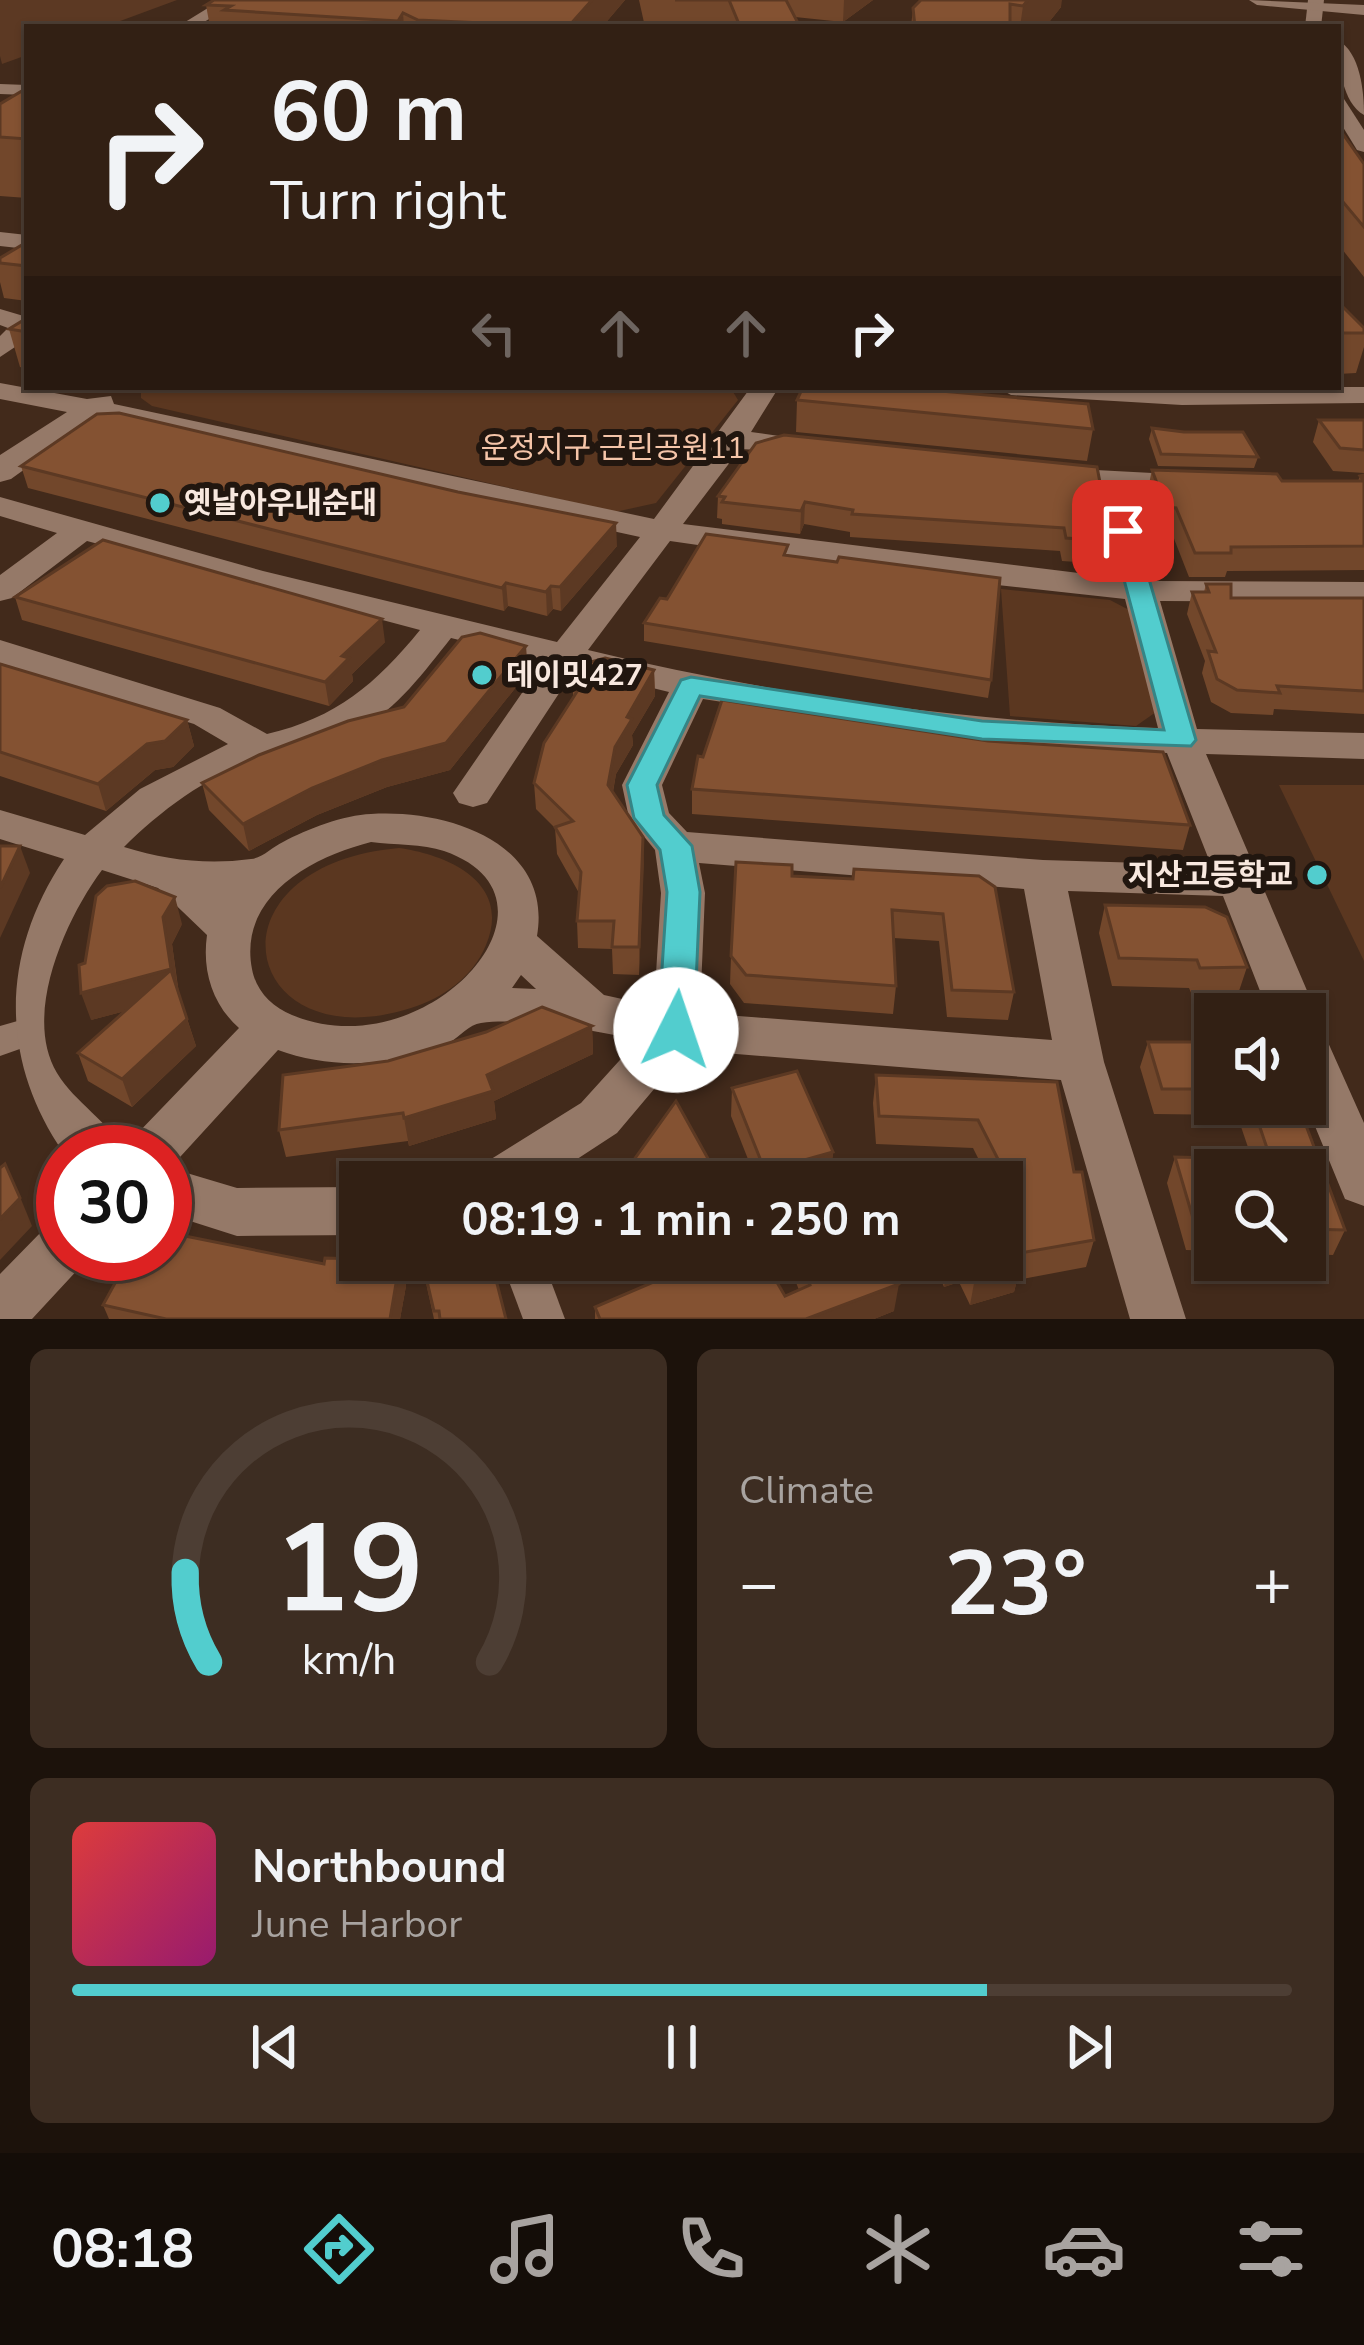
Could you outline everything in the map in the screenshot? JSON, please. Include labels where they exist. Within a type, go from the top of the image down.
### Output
[{"type":"street","points":[[190,24],[232,0]]},
{"type":"street","points":[[1257,0],[1364,7]]},
{"type":"street","points":[[1238,2],[1286,14],[1304,24]]},
{"type":"street","points":[[1341,52],[1364,109]]},
{"type":"street","points":[[1341,108],[1364,146]]},
{"type":"street","points":[[0,316],[17,321],[22,330],[0,350]]},
{"type":"street","points":[[0,472],[119,390]]},
{"type":"street","points":[[395,828],[458,837],[492,856],[514,884],[523,918],[517,944],[491,990],[452,1019],[403,1039],[351,1046],[301,1040],[269,1028],[234,991],[224,956],[229,929],[252,887],[285,859],[326,839],[395,828],[472,793],[566,655],[732,439],[763,390]]},
{"type":"street","points":[[1048,390],[1110,395],[1364,395]]},
{"type":"street","points":[[0,391],[94,406],[659,529],[906,565],[1143,591],[1364,592]]},
{"type":"street","points":[[732,439],[826,450]]},
{"type":"street","points":[[1014,470],[1226,484]]},
{"type":"street","points":[[1117,478],[1123,531],[1181,740],[1284,993]]},
{"type":"street","points":[[0,506],[80,531],[691,686],[982,730],[1364,746]]},
{"type":"street","points":[[0,591],[80,531]]},
{"type":"street","points":[[68,1125],[11,1038],[28,966],[50,909],[90,854],[149,802],[224,760],[344,722],[382,698],[443,625]]},
{"type":"street","points":[[0,651],[207,716],[265,749]]},
{"type":"street","points":[[532,1161],[599,1118],[676,1030],[683,892],[676,846],[650,818],[642,785],[691,686]]},
{"type":"street","points":[[472,793],[479,850]]},
{"type":"street","points":[[0,824],[173,877],[267,874]]},
{"type":"street","points":[[676,846],[1043,875],[1237,881]]},
{"type":"street","points":[[1043,875],[1080,1062],[1158,1319]]},
{"type":"street","points":[[173,877],[229,929]]},
{"type":"street","points":[[517,944],[590,1011]]},
{"type":"street","points":[[472,1004],[590,1011],[676,1030],[1080,1062]]},
{"type":"street","points":[[178,1125],[269,1028]]},
{"type":"street","points":[[1326,1093],[1364,1184]]},
{"type":"street","points":[[192,1198],[237,1212],[339,1211]]},
{"type":"street","points":[[0,1313],[36,1275]]},
{"type":"street","points":[[530,1281],[544,1319]]},
{"type":"green space","name":"운정지구 근린공원11","points":[[141,390],[732,390],[738,400],[656,503],[615,512],[152,406],[141,398]]},
{"type":"green space","points":[[1001,589],[1110,600],[1133,612],[1156,712],[1136,726],[1010,716]]},
{"type":"green space","points":[[1279,785],[1364,785],[1364,961]]},
{"type":"green space","points":[[399,848],[455,865],[483,889],[492,923],[480,956],[456,985],[411,1008],[353,1017],[309,1008],[280,986],[266,955],[270,921],[293,888],[335,862]]},
{"type":"building","points":[[214,0],[592,0],[571,24],[418,20],[403,13],[398,21],[206,5]]},
{"type":"building","points":[[729,0],[786,0],[798,23],[739,24]]},
{"type":"building","points":[[921,0],[1028,0],[1023,6],[1010,4],[1010,24],[915,24],[913,8]]},
{"type":"building","points":[[24,90],[24,139],[0,137],[0,104]]},
{"type":"building","points":[[1341,131],[1364,164],[1364,227],[1341,200]]},
{"type":"building","points":[[24,244],[24,266],[0,263],[0,258]]},
{"type":"building","points":[[1341,305],[1364,328],[1364,333],[1341,333]]},
{"type":"building","points":[[802,390],[928,390],[1088,404],[1093,429],[797,400]]},
{"type":"building","points":[[119,413],[458,492],[616,523],[560,587],[551,586],[546,592],[506,583],[502,588],[21,466],[97,414]]},
{"type":"building","points":[[1319,420],[1364,420],[1364,450],[1340,448]]},
{"type":"building","points":[[1152,428],[1243,432],[1258,457],[1161,454]]},
{"type":"building","points":[[784,435],[1097,467],[1110,534],[1095,540],[1066,538],[1064,528],[852,514],[853,510],[805,502],[801,511],[722,502],[725,497],[718,496],[756,443]]},
{"type":"building","points":[[1152,470],[1277,474],[1282,481],[1364,481],[1364,546],[1231,547],[1231,553],[1195,553],[1176,508],[1166,507]]},
{"type":"building","points":[[706,534],[788,545],[784,555],[837,562],[839,557],[1000,578],[991,680],[644,623],[660,598],[667,599]]},
{"type":"building","points":[[103,540],[382,619],[342,656],[349,658],[325,682],[15,597]]},
{"type":"building","points":[[1206,584],[1231,584],[1231,598],[1364,598],[1364,691],[1277,686],[1280,693],[1237,690],[1217,679],[1208,651],[1216,652],[1192,592],[1209,592]]},
{"type":"building","points":[[480,633],[526,646],[446,743],[382,760],[312,788],[243,824],[202,783],[348,721],[404,707],[462,637]]},
{"type":"building","points":[[605,658],[654,670],[615,747],[608,785],[643,837],[639,947],[612,947],[614,921],[577,921],[581,872],[555,827],[573,821],[534,783],[544,743],[580,687],[573,686],[587,663]]},
{"type":"building","points":[[0,664],[187,720],[165,741],[147,744],[98,784],[0,752]]},
{"type":"building","points":[[722,700],[988,741],[1163,752],[1190,825],[692,789],[698,756],[703,757]]},
{"type":"building","points":[[0,846],[20,846],[0,888]]},
{"type":"building","points":[[736,862],[792,865],[792,876],[853,879],[854,869],[979,876],[995,887],[1014,992],[952,990],[943,914],[892,910],[896,986],[746,975],[731,956]]},
{"type":"building","points":[[135,881],[175,897],[163,917],[171,969],[81,993],[79,965],[85,963],[96,896],[107,886]]},
{"type":"building","points":[[1105,905],[1205,907],[1227,917],[1247,967],[1200,968],[1197,960],[1119,958]]},
{"type":"building","points":[[171,970],[187,1019],[122,1079],[78,1053]]},
{"type":"building","points":[[542,1007],[592,1026],[487,1075],[493,1091],[404,1118],[403,1113],[279,1130],[283,1075],[388,1061],[486,1032]]},
{"type":"building","points":[[1148,1042],[1194,1042],[1194,1089],[1162,1089]]},
{"type":"building","points":[[797,1071],[833,1152],[801,1161],[761,1161],[732,1088]]},
{"type":"building","points":[[876,1075],[1057,1082],[1074,1172],[1082,1172],[1094,1240],[1023,1253],[1023,1161],[999,1161],[978,1120],[879,1116]]},
{"type":"building","points":[[676,1101],[709,1161],[633,1161]]},
{"type":"building","points":[[1259,1125],[1306,1125],[1315,1149],[1267,1149]]},
{"type":"building","points":[[1175,1157],[1194,1157],[1194,1222]]},
{"type":"building","points":[[5,1164],[20,1198],[0,1219],[0,1168]]},
{"type":"building","points":[[1326,1179],[1345,1230],[1326,1230]]},
{"type":"building","points":[[192,1237],[324,1264],[325,1258],[339,1258],[339,1281],[396,1281],[390,1319],[166,1319],[103,1305],[116,1281],[192,1281]]},
{"type":"building","points":[[427,1281],[496,1281],[506,1319],[440,1319],[439,1311],[434,1311]]},
{"type":"building","points":[[656,1281],[776,1281],[785,1296],[810,1285],[808,1281],[899,1281],[806,1319],[600,1319],[595,1307]]},
{"type":"place","name":"옛날아우내순대","points":[[160,503]]},
{"type":"place","name":"데이밋427","points":[[482,675]]},
{"type":"place","name":"지산고등학교","points":[[1317,875]]},
{"type":"route","points":[[676,1030],[683,892],[676,846],[650,818],[642,785],[691,686],[982,730],[1181,740],[1123,531]]}]
